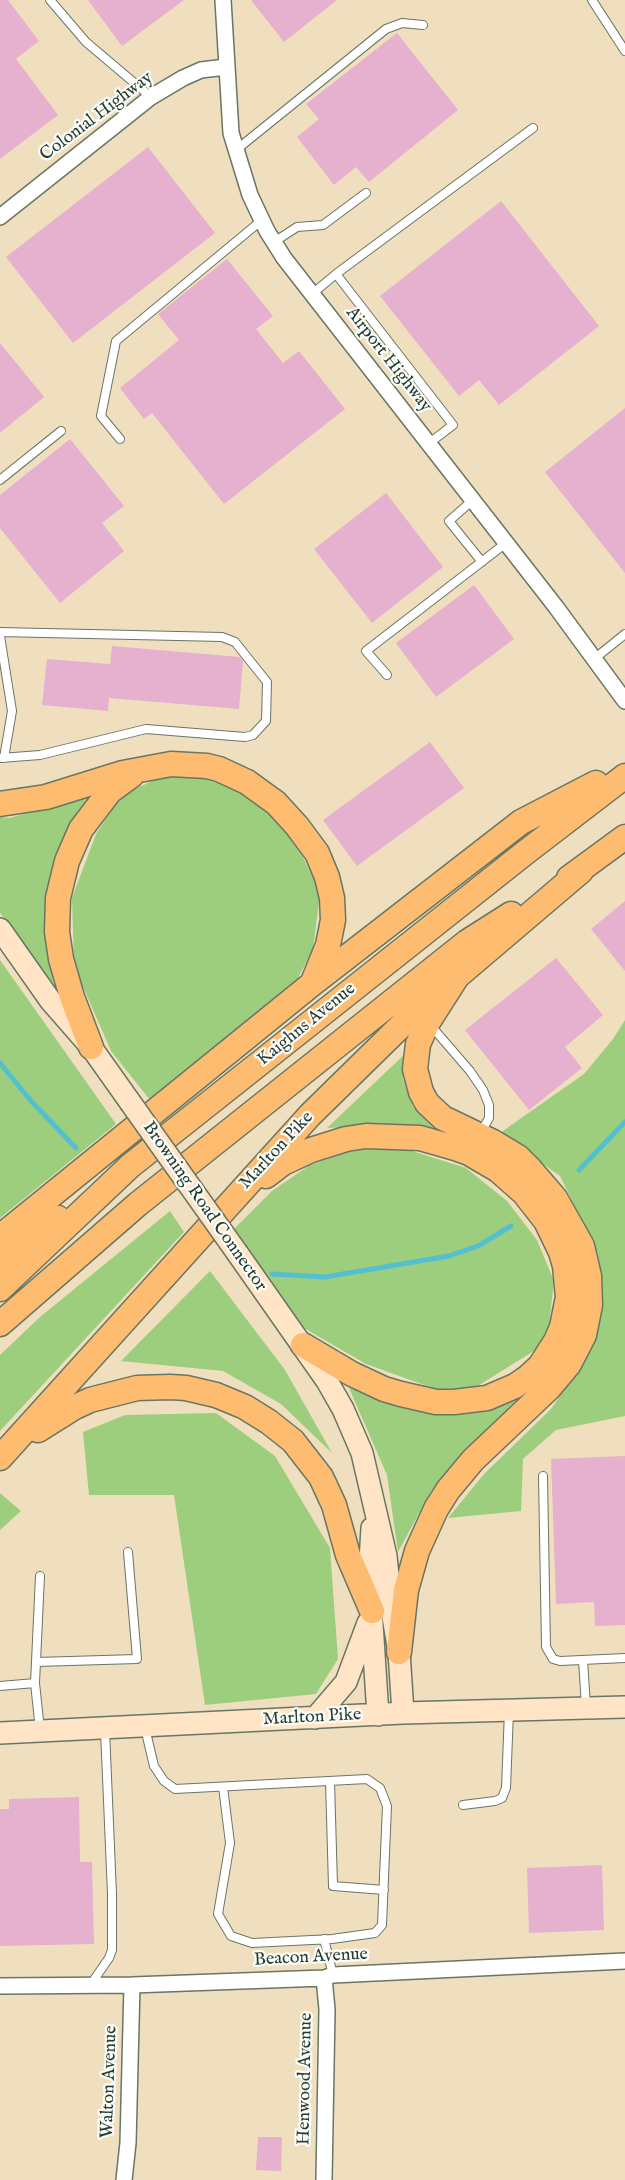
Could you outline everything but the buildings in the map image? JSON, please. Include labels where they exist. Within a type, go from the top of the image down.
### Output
[{"type":"highway","points":[[0,804],[46,797],[141,768],[183,763],[219,769],[263,792],[297,826],[317,853],[330,887],[333,909],[328,945],[312,984]]},
{"type":"highway","points":[[91,1047],[68,987],[58,946],[57,915],[62,879],[73,844],[90,814],[110,791],[141,768]]},
{"type":"highway","points":[[0,1238],[312,984],[521,822],[625,768]]},
{"type":"highway","name":"Kaighns Avenue","points":[[0,1289],[130,1166],[625,776]]},
{"type":"highway","name":"Kaighns Avenue","points":[[0,1324],[138,1204],[467,942],[580,871],[625,837]]},
{"type":"highway","name":"Marlton Pike","points":[[5,1453],[287,1138],[351,1074],[458,975],[580,871]]},
{"type":"highway","points":[[399,1652],[406,1590],[417,1551],[436,1509],[448,1490],[473,1460],[549,1388],[569,1364],[584,1335],[590,1305],[589,1276],[582,1246],[555,1198],[518,1157],[443,1118],[427,1103],[421,1092],[415,1069],[418,1044],[428,1022],[458,975]]},
{"type":"highway","points":[[228,1205],[283,1163],[311,1150],[346,1139],[366,1136],[420,1138],[469,1153],[512,1181],[536,1207],[561,1252],[565,1266],[568,1297],[564,1320],[556,1341],[540,1366],[515,1386],[487,1398],[436,1402],[384,1389],[338,1367],[303,1345]]},
{"type":"highway","points":[[0,1262],[130,1166]]},
{"type":"highway","points":[[5,1453],[73,1408],[90,1400],[123,1391],[170,1387],[201,1391],[231,1400],[258,1414],[281,1431],[293,1441],[312,1464],[334,1505],[348,1555],[372,1611]]},
{"type":"main road","name":"Browning Road Connector","points":[[0,929],[50,1000],[91,1047],[303,1345],[327,1380],[346,1415],[362,1453],[386,1556],[399,1652],[402,1713]]},
{"type":"main road","name":"Browning Road Connector","points":[[373,1503],[369,1578],[378,1715]]},
{"type":"main road","points":[[315,1718],[346,1682],[372,1611]]},
{"type":"main road","name":"Marlton Pike","points":[[0,1734],[402,1713],[625,1707]]},
{"type":"street","name":"Airport Highway","points":[[223,0],[231,133],[249,195],[274,242],[625,701]]},
{"type":"street","name":"Colonial Highway","points":[[0,217],[151,97],[201,70],[226,67]]},
{"type":"street","name":"Beacon Avenue","points":[[0,1986],[132,1985],[625,1961]]},
{"type":"street","name":"Henwood Avenue","points":[[324,2180],[328,1977]]},
{"type":"street","name":"Walton Avenue","points":[[124,2180],[128,2143],[132,1985]]},
{"type":"lane","points":[[50,0],[86,42],[151,97]]},
{"type":"lane","points":[[592,0],[625,51]]},
{"type":"lane","points":[[236,150],[386,29],[402,23],[423,25]]},
{"type":"lane","points":[[312,294],[533,128]]},
{"type":"lane","points":[[274,242],[297,227],[323,225],[366,193]]},
{"type":"lane","points":[[120,439],[101,416],[116,341],[262,220]]},
{"type":"lane","points":[[336,274],[453,425],[428,444]]},
{"type":"lane","points":[[0,480],[61,431]]},
{"type":"lane","points":[[473,500],[449,520],[482,562]]},
{"type":"lane","points":[[387,675],[366,651],[506,543]]},
{"type":"lane","points":[[0,634],[222,637],[235,642],[267,682],[266,721],[253,735],[245,737],[146,729],[40,755],[2,758],[12,711],[0,634]]},
{"type":"lane","points":[[594,659],[625,634]]},
{"type":"lane","points":[[428,1022],[470,1071],[483,1090],[489,1105],[489,1118],[479,1135]]},
{"type":"lane","points":[[543,1476],[546,1647],[553,1659],[560,1661],[625,1658]]},
{"type":"lane","points":[[36,1662],[137,1659],[128,1552]]},
{"type":"lane","points":[[40,1576],[35,1683],[40,1732]]},
{"type":"lane","points":[[583,1660],[586,1708]]},
{"type":"lane","points":[[0,1686],[35,1683]]},
{"type":"lane","points":[[463,1805],[502,1798],[506,1788],[509,1710]]},
{"type":"lane","points":[[145,1726],[154,1766],[164,1781],[175,1788],[367,1779],[380,1788],[387,1806],[382,1925],[375,1933],[324,1939],[252,1943],[231,1936],[218,1914],[230,1843],[223,1787]]},
{"type":"lane","points":[[90,1986],[112,1950],[105,1728]]},
{"type":"lane","points":[[330,1781],[333,1886],[384,1890]]},
{"type":"lane","points":[[324,1939],[328,1977]]},
{"type":"green space","points":[[161,777],[204,777],[248,795],[291,832],[320,893],[313,949],[297,980],[150,1100],[111,1051],[74,966],[72,898],[96,834],[122,795]]},
{"type":"green space","points":[[91,796],[54,856],[45,932],[55,992],[0,913],[0,817],[9,818]]},
{"type":"green space","points":[[0,960],[116,1124],[0,1218]]},
{"type":"green space","points":[[625,1020],[625,1416],[556,1430],[523,1459],[521,1511],[448,1518],[484,1474],[552,1408],[597,1336],[598,1254],[560,1176],[500,1133],[584,1074],[613,1039]]},
{"type":"green space","points":[[408,1051],[403,1079],[413,1107],[440,1129],[409,1124],[327,1128]]},
{"type":"green space","points":[[359,1149],[409,1150],[466,1168],[507,1201],[537,1240],[554,1281],[549,1325],[537,1349],[476,1387],[441,1391],[366,1364],[304,1328],[234,1229],[272,1191],[310,1165]]},
{"type":"green space","points":[[170,1211],[184,1232],[0,1431],[0,1355],[40,1317]]},
{"type":"green space","points":[[210,1271],[285,1370],[332,1453],[281,1404],[223,1371],[121,1361]]},
{"type":"green space","points":[[349,1388],[434,1415],[517,1400],[431,1491],[398,1552],[387,1475]]},
{"type":"green space","points":[[216,1413],[275,1456],[330,1548],[338,1659],[316,1694],[205,1705],[174,1495],[89,1495],[83,1432],[125,1415]]},
{"type":"green space","points":[[0,1493],[21,1511],[0,1530]]},
{"type":"waterway","points":[[0,1063],[32,1102],[76,1148]]},
{"type":"waterway","points":[[579,1170],[625,1122]]},
{"type":"waterway","points":[[272,1274],[325,1277],[449,1256],[478,1246],[511,1226]]}]
